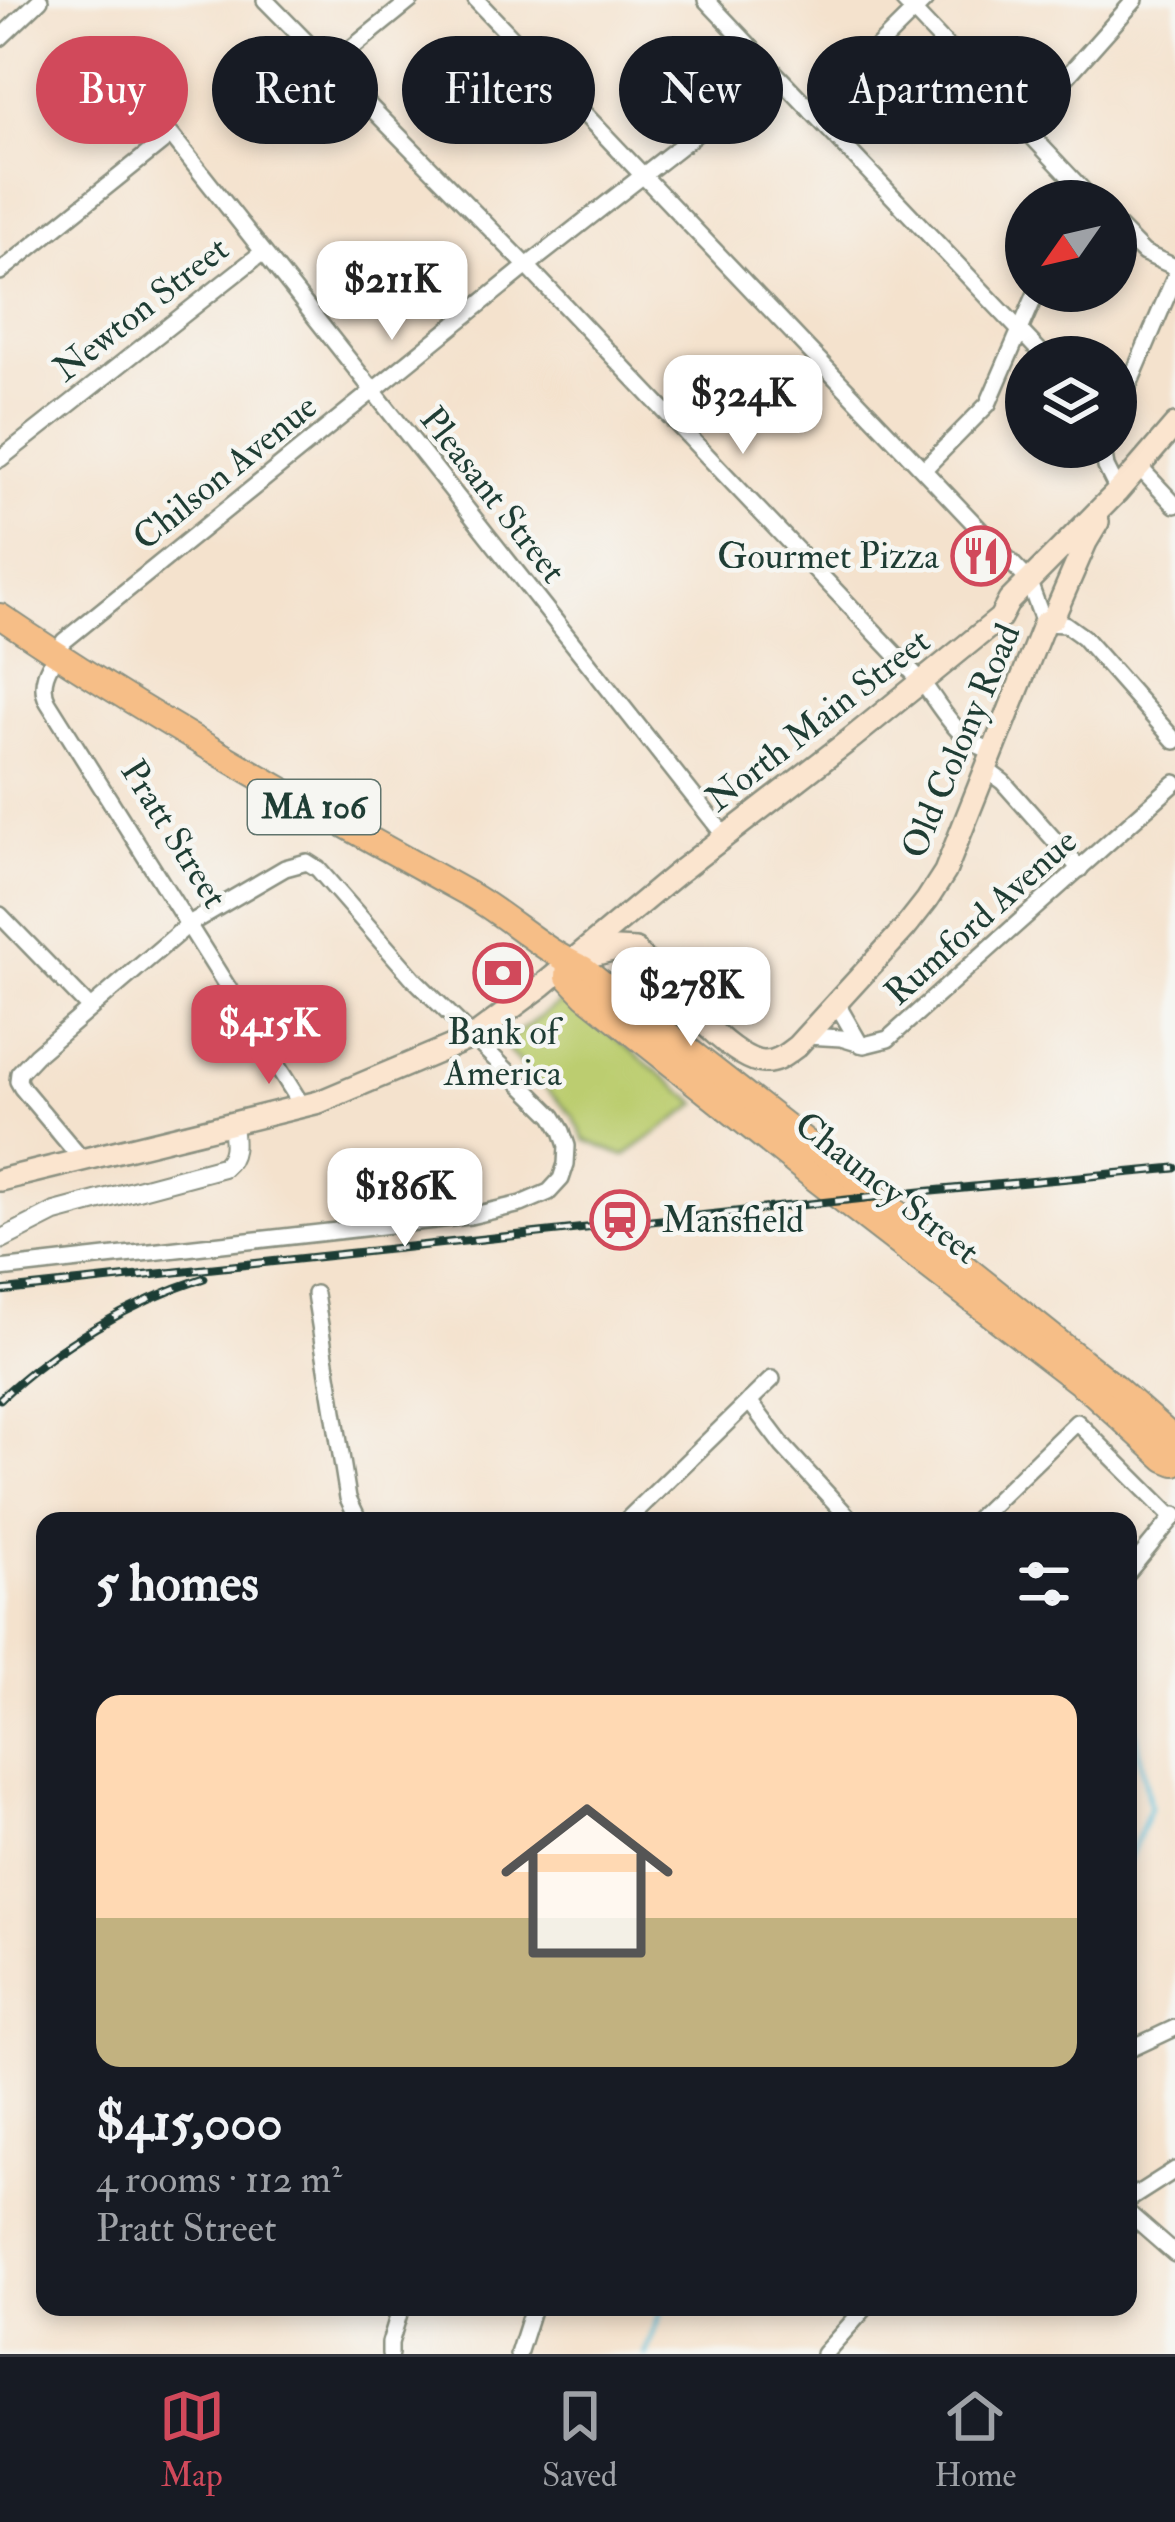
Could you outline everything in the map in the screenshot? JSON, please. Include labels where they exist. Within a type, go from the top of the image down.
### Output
[{"type":"main road","name":"North Main Street","points":[[1,1178],[303,1107],[473,1037],[1000,618],[1028,580],[1175,425]]},
{"type":"main road","name":"Old Colony Road","points":[[807,1036],[927,900],[945,872],[1044,623],[1053,618],[1086,542],[1118,490]]},
{"type":"main road","points":[[1000,618],[1023,613],[1044,623]]},
{"type":"main road","name":"MA 106","points":[[0,616],[56,654]]},
{"type":"main road","name":"Chauncy Street","points":[[56,654],[149,713],[497,910],[583,968],[896,1211],[1175,1440]]},
{"type":"main road","points":[[650,897],[632,922],[634,950],[701,1020],[746,1058],[761,1062],[780,1060],[807,1036]]},
{"type":"main road","points":[[568,962],[616,949],[634,950]]},
{"type":"main road","name":"Chauncy Street","points":[[568,962],[568,977],[585,995],[1094,1394],[1175,1463]]},
{"type":"street","points":[[0,38],[40,0]]},
{"type":"street","points":[[265,0],[302,36]]},
{"type":"street","points":[[367,36],[411,0]]},
{"type":"street","points":[[476,0],[1028,580],[1044,623],[1065,624],[1083,637],[1175,741]]},
{"type":"street","points":[[706,0],[740,36]]},
{"type":"street","points":[[1071,72],[1136,0]]},
{"type":"street","points":[[884,36],[914,4],[942,36]]},
{"type":"street","points":[[783,82],[807,107]]},
{"type":"street","points":[[378,113],[922,682],[965,739],[990,760],[1080,869]]},
{"type":"street","name":"Pleasant Street","points":[[0,272],[171,135],[724,836]]},
{"type":"street","name":"Chilson Avenue","points":[[56,654],[64,641],[685,144]]},
{"type":"street","points":[[842,144],[1025,336]]},
{"type":"street","points":[[1035,144],[1064,180]]},
{"type":"street","points":[[1137,247],[1175,267]]},
{"type":"street","name":"Newton Street","points":[[0,459],[263,252]]},
{"type":"street","points":[[1137,367],[1175,277]]},
{"type":"street","points":[[924,469],[988,404],[1029,312]]},
{"type":"street","points":[[1139,466],[1175,505]]},
{"type":"street","points":[[1107,468],[1118,490]]},
{"type":"street","name":"Pratt Street","points":[[56,654],[44,678],[44,694],[303,1107]]},
{"type":"street","name":"Rumford Avenue","points":[[807,1036],[860,1044],[888,1040],[1175,783]]},
{"type":"street","points":[[0,1269],[456,1218],[549,1192],[561,1180],[567,1146],[553,1116],[441,1008],[307,862],[285,868],[189,924],[36,1055],[17,1078],[84,1162]]},
{"type":"street","points":[[0,915],[90,1008]]},
{"type":"street","points":[[839,1000],[860,1044]]},
{"type":"street","points":[[0,1240],[55,1212],[224,1167],[234,1150],[232,1125]]},
{"type":"street","points":[[315,1294],[348,1498],[355,1512]]},
{"type":"street","points":[[635,1512],[772,1379]]},
{"type":"street","points":[[748,1401],[844,1512]]},
{"type":"street","points":[[985,1512],[1077,1422],[1174,1517],[1137,1561]]},
{"type":"street","points":[[1137,2046],[1175,2028]]},
{"type":"street","points":[[1137,2194],[1175,2170]]},
{"type":"street","points":[[1137,2221],[1175,2254]]},
{"type":"street","points":[[390,2354],[398,2316]]},
{"type":"street","points":[[518,2354],[530,2316]]},
{"type":"street","points":[[824,2354],[858,2316]]},
{"type":"green space","points":[[561,1002],[575,1006],[698,1104],[624,1156],[585,1140],[573,1116],[509,1052],[514,1035]]},
{"type":"waterway","points":[[1137,1739],[1150,1807],[1137,1840]]},
{"type":"waterway","points":[[645,2354],[660,2316]]},
{"type":"railway","points":[[0,1291],[1175,1168]]},
{"type":"railway","points":[[0,1399],[45,1361],[96,1328],[204,1278]]},
{"type":"place","name":"Gourmet Pizza","points":[[981,556]]},
{"type":"place","name":"Bank of America","points":[[503,973]]},
{"type":"place","name":"Mansfield","points":[[620,1220]]}]
